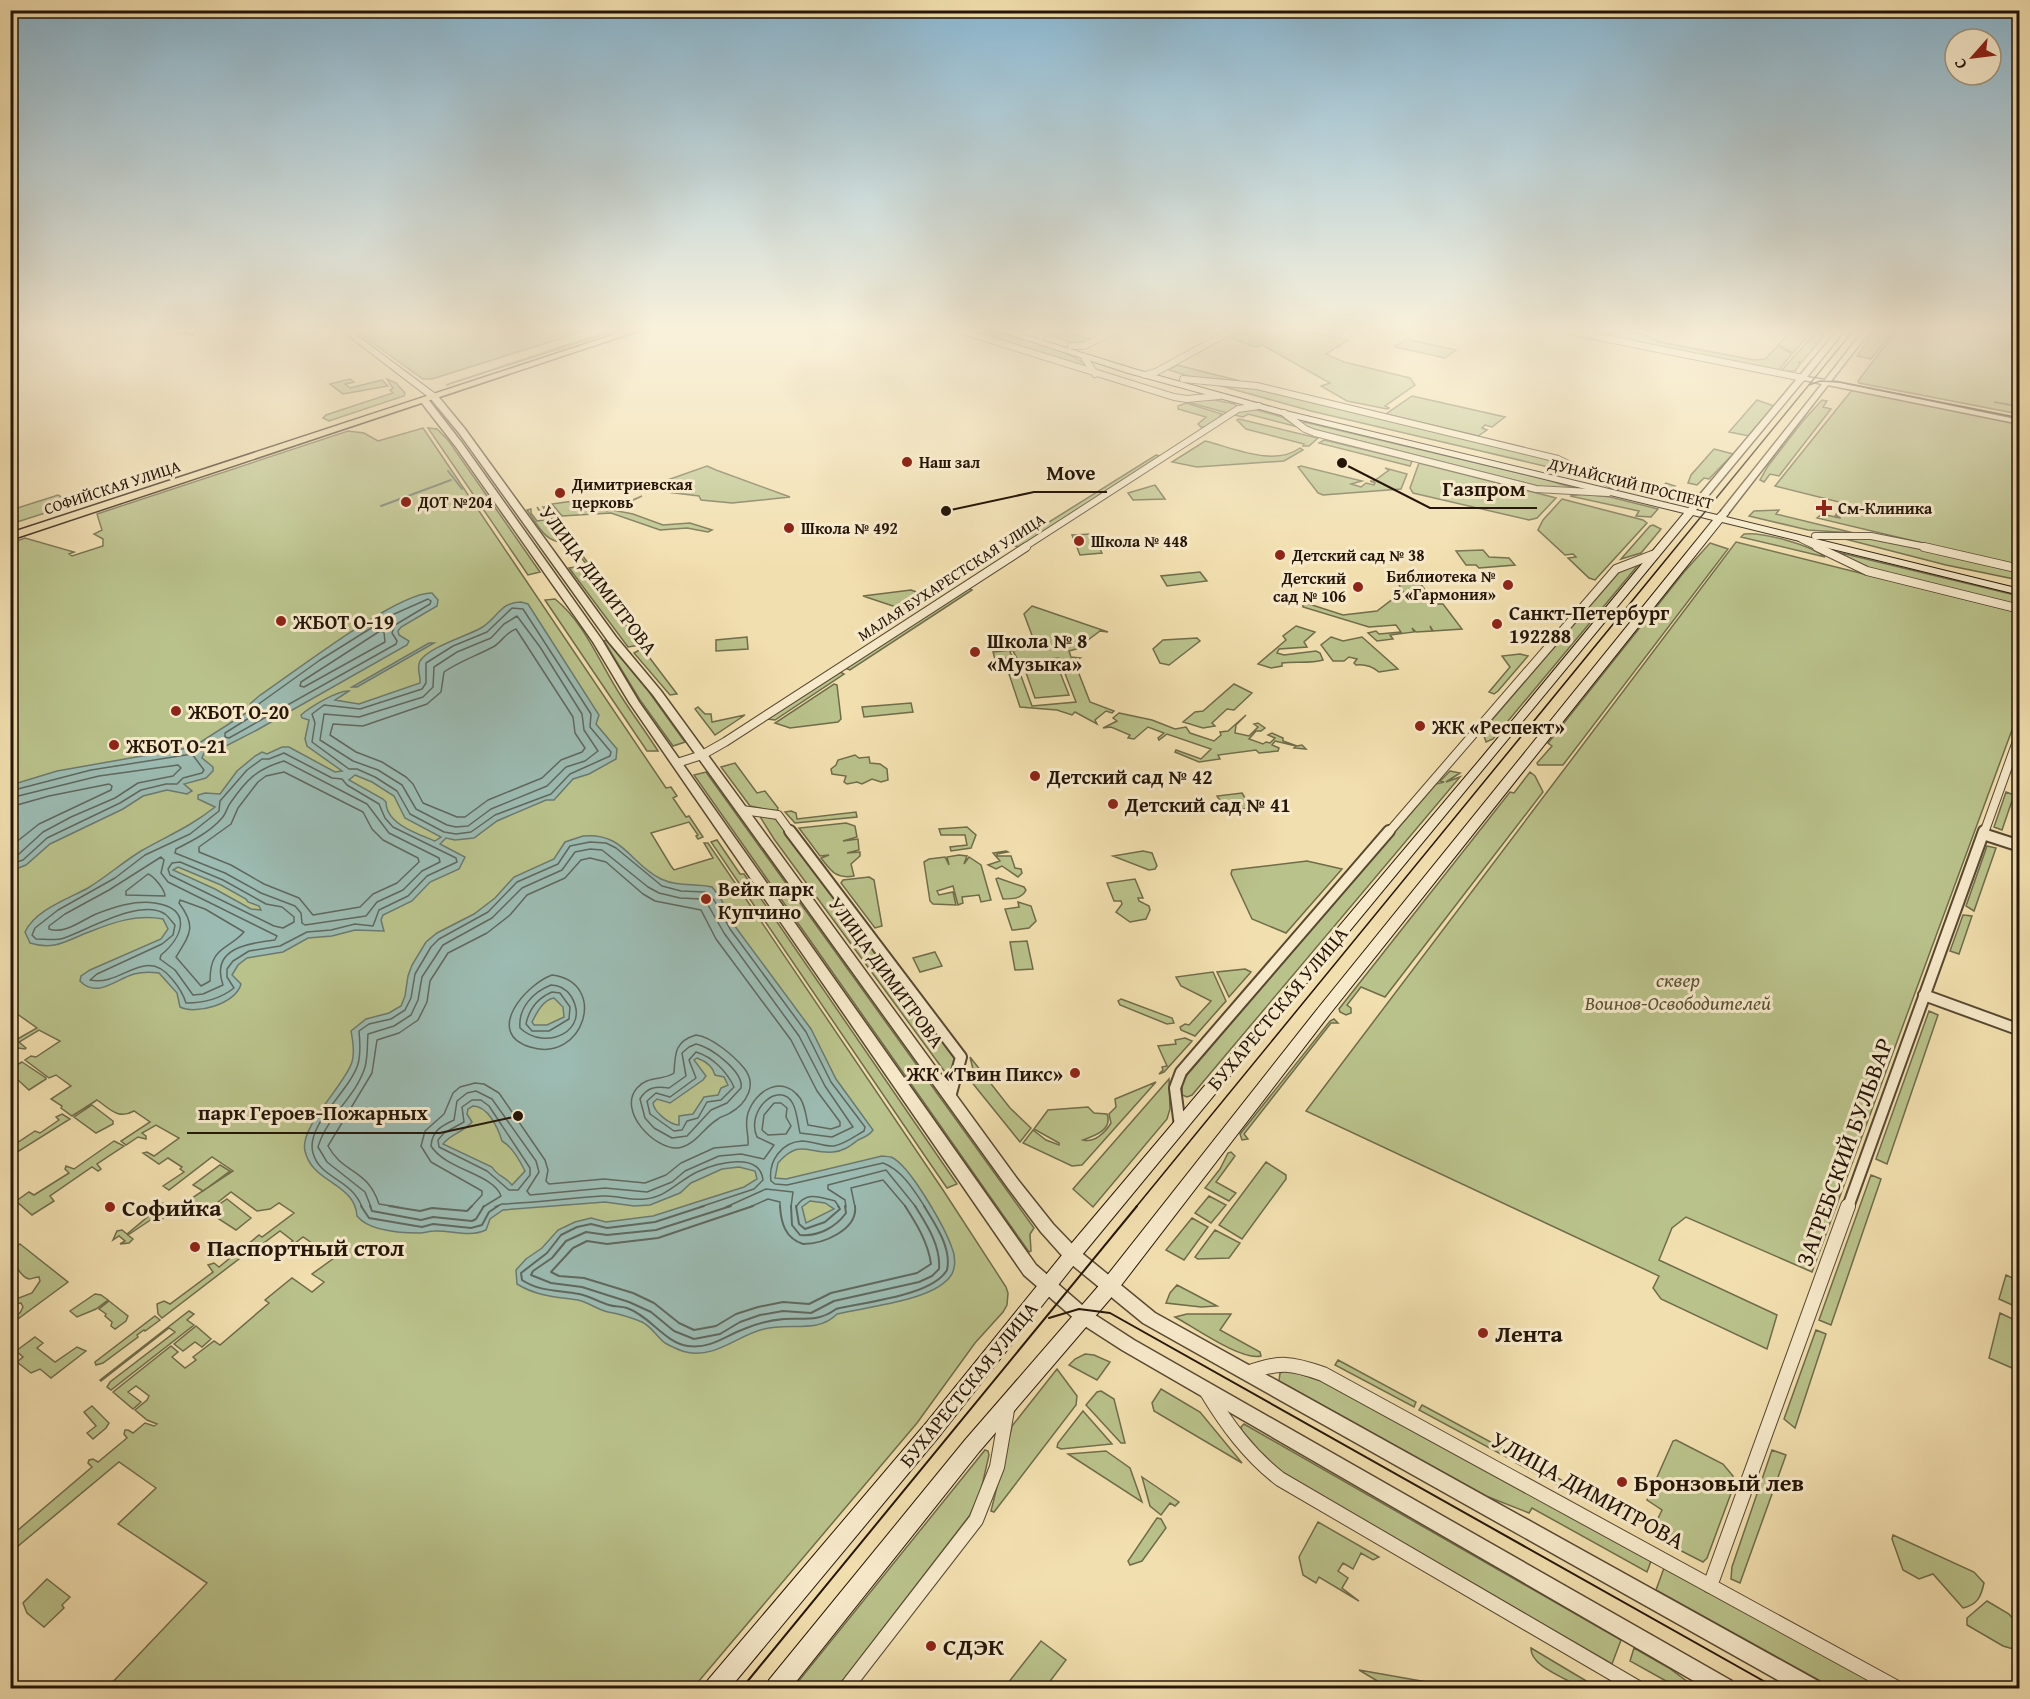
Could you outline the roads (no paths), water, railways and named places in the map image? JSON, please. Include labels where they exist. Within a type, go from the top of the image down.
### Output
[{"type":"main road","name":"СОФИЙСКАЯ УЛИЦА","points":[[10,531],[386,410]]},
{"type":"main road","name":"СОФИЙСКАЯ УЛИЦА","points":[[10,537],[387,410]]},
{"type":"main road","name":"ДУНАЙСКИЙ ПРОСПЕКТ","points":[[1274,410],[1692,509],[1801,540],[2019,592]]},
{"type":"main road","name":"ДУНАЙСКИЙ ПРОСПЕКТ","points":[[1299,410],[1612,490]]},
{"type":"main road","name":"БУХАРЕСТСКАЯ УЛИЦА","points":[[716,1689],[934,1428],[1047,1285],[1692,509]]},
{"type":"main road","name":"ДУНАЙСКИЙ ПРОСПЕКТ","points":[[1722,517],[1815,536],[2019,586]]},
{"type":"main road","name":"БУХАРЕСТСКАЯ УЛИЦА","points":[[777,1689],[972,1446],[1007,1409],[1082,1315],[1109,1287],[1331,1002],[1722,517]]},
{"type":"street","name":"УЛИЦА ДИМИТРОВА","points":[[436,410],[598,642],[630,696],[1021,1259],[1047,1285],[1082,1315],[1128,1346],[1725,1689]]},
{"type":"street","name":"УЛИЦА ДИМИТРОВА","points":[[440,410],[462,432],[612,639],[657,693],[1020,1193],[1072,1255],[1149,1318],[1811,1689]]},
{"type":"street","name":"МАЛАЯ БУХАРЕСТСКАЯ УЛИЦА","points":[[677,763],[702,755],[1229,410]]},
{"type":"street","points":[[1357,410],[1558,459],[1612,490]]},
{"type":"street","name":"БУХАРЕСТСКАЯ УЛИЦА","points":[[1692,509],[1776,410]]},
{"type":"street","name":"БУХАРЕСТСКАЯ УЛИЦА","points":[[1722,517],[1807,410]]},
{"type":"street","points":[[1965,410],[2019,422]]},
{"type":"street","points":[[1988,410],[2019,416]]},
{"type":"street","name":"ДУНАЙСКИЙ ПРОСПЕКТ","points":[[1815,536],[1891,539],[2019,569]]},
{"type":"street","name":"ДУНАЙСКИЙ ПРОСПЕКТ","points":[[1801,540],[1867,571],[2019,609]]},
{"type":"street","points":[[1180,1126],[1175,1088],[1181,1072],[1616,569],[1655,554]]},
{"type":"street","name":"ЗАГРЕБСКИЙ БУЛЬВАР","points":[[1710,1586],[2019,733]]},
{"type":"street","points":[[742,810],[778,815],[961,1057],[950,1097]]},
{"type":"street","points":[[1983,834],[2019,846]]},
{"type":"street","points":[[1924,995],[2019,1030]]},
{"type":"street","name":"УЛИЦА ДИМИТРОВА","points":[[1248,1373],[1280,1362],[1294,1364],[1323,1374],[1897,1689]]},
{"type":"street","name":"УЛИЦА ДИМИТРОВА","points":[[1206,1390],[1219,1413],[1253,1455],[1263,1467],[1280,1479],[1638,1689]]},
{"type":"street","points":[[846,1689],[976,1520],[986,1501],[1006,1427],[1007,1409]]},
{"type":"water","points":[[432,593],[438,600],[437,606],[398,631],[399,635],[409,641],[407,645],[257,730],[222,748],[204,753],[202,758],[213,767],[213,771],[206,778],[184,784],[192,791],[187,794],[167,790],[143,796],[123,809],[50,844],[26,865],[11,871],[11,785],[57,771],[193,747],[246,713],[251,703],[259,696],[371,619],[416,596]]},
{"type":"water","points":[[514,603],[528,604],[599,715],[596,724],[617,749],[616,759],[589,774],[573,779],[554,800],[546,800],[497,821],[474,838],[455,840],[446,838],[440,844],[465,857],[459,869],[430,882],[412,901],[383,915],[381,920],[384,931],[355,930],[332,936],[308,938],[283,952],[247,958],[238,965],[232,975],[241,984],[238,991],[224,1002],[196,1010],[180,1007],[177,993],[159,973],[134,974],[100,988],[86,986],[80,981],[81,976],[90,970],[161,939],[168,929],[163,919],[126,920],[54,945],[30,943],[25,932],[36,917],[88,888],[141,851],[206,814],[215,807],[198,799],[198,795],[220,794],[237,771],[262,752],[267,754],[282,747],[289,747],[335,772],[342,771],[307,746],[305,739],[309,720],[302,718],[301,715],[324,700],[344,691],[349,691],[335,700],[359,704],[420,683],[419,664],[425,656],[481,628],[503,608]],"holes":[[[355,775],[372,782],[394,796],[405,818],[441,837],[435,841],[397,822],[387,810],[383,799],[349,780]],[[178,867],[221,885],[248,902],[259,906],[261,910],[251,909],[173,870]]]},
{"type":"water","points":[[429,643],[434,643],[357,687],[352,687]]},
{"type":"water","points":[[583,836],[608,839],[626,850],[650,873],[661,879],[674,883],[712,887],[720,897],[734,925],[811,1029],[836,1079],[873,1130],[840,1151],[798,1149],[792,1151],[778,1163],[775,1178],[786,1179],[882,1156],[891,1157],[899,1162],[917,1184],[935,1213],[952,1248],[955,1260],[953,1272],[940,1286],[913,1298],[837,1314],[821,1324],[773,1327],[754,1332],[707,1352],[686,1352],[665,1343],[649,1327],[638,1320],[604,1311],[582,1301],[546,1295],[524,1288],[517,1284],[516,1270],[526,1259],[542,1248],[558,1230],[575,1222],[591,1218],[606,1222],[653,1216],[744,1187],[757,1179],[755,1171],[739,1167],[722,1169],[691,1183],[680,1193],[650,1205],[634,1206],[605,1202],[503,1210],[490,1219],[486,1230],[466,1234],[441,1231],[404,1232],[369,1225],[357,1216],[349,1196],[309,1162],[305,1151],[305,1141],[309,1130],[352,1062],[354,1050],[351,1031],[366,1019],[389,1013],[401,1006],[412,965],[426,942],[437,933],[474,914],[495,898],[514,877],[554,859],[565,842]],"holes":[[[554,998],[563,1007],[564,1017],[547,1025],[534,1025],[532,1022],[538,1011]],[[697,1058],[706,1063],[715,1075],[724,1077],[728,1085],[721,1088],[718,1095],[704,1097],[693,1114],[679,1116],[679,1125],[675,1124],[659,1114],[653,1103],[657,1099],[670,1103],[703,1080],[706,1076],[694,1060]],[[473,1106],[478,1107],[488,1114],[502,1141],[521,1163],[525,1171],[512,1185],[492,1167],[443,1144],[472,1122],[467,1114],[468,1109]],[[810,1201],[825,1203],[834,1209],[806,1223],[802,1207]]]},
{"type":"waterway","points":[[448,471],[462,489]]},
{"type":"waterway","points":[[381,506],[451,480]]},
{"type":"tram line","points":[[1136,1207],[1788,410]]},
{"type":"tram line","points":[[1981,410],[2020,418]]},
{"type":"tram line","points":[[742,1688],[1137,1206]]},
{"type":"tram line","points":[[1049,1318],[1079,1309],[1110,1313],[1776,1688]]},
{"type":"place","name":"Наш зал","points":[[907,462]]},
{"type":"place","name":"Газпром","points":[[1342,463]]},
{"type":"place","name":"Димитриевская церковь","points":[[560,493]]},
{"type":"place","name":"ДОТ №204","points":[[406,502]]},
{"type":"place","name":"См-Клиника","points":[[1824,508]]},
{"type":"place","name":"Move","points":[[946,511]]},
{"type":"place","name":"Школа № 492","points":[[789,528]]},
{"type":"place","name":"Школа № 448","points":[[1079,541]]},
{"type":"place","name":"Детский сад № 38","points":[[1280,555]]},
{"type":"place","name":"Библиотека № 5 «Гармония»","points":[[1508,585]]},
{"type":"place","name":"Детский сад № 106","points":[[1358,587]]},
{"type":"place","name":"ЖБОТ О-19","points":[[281,621]]},
{"type":"place","name":"Санкт-Петербург 192288","points":[[1497,624]]},
{"type":"place","name":"Школа № 8 «Музыка»","points":[[975,652]]},
{"type":"place","name":"ЖБОТ О-20","points":[[176,711]]},
{"type":"place","name":"ЖК «Респект»","points":[[1420,726]]},
{"type":"place","name":"ЖБОТ O-21","points":[[114,745]]},
{"type":"place","name":"Детский сад № 42","points":[[1035,776]]},
{"type":"place","name":"Детский сад № 41","points":[[1113,804]]},
{"type":"place","name":"Вейк парк Купчино","points":[[706,899]]},
{"type":"place","name":"ЖК «Твин Пикс»","points":[[1075,1073]]},
{"type":"place","name":"парк Героев-Пожарных","points":[[518,1116]]},
{"type":"place","name":"Софийка","points":[[110,1207]]},
{"type":"place","name":"Паспортный стол","points":[[195,1247]]},
{"type":"place","name":"Лента","points":[[1483,1333]]},
{"type":"place","name":"Бронзовый лев","points":[[1622,1482]]},
{"type":"place","name":"СДЭК","points":[[931,1646]]},
{"type":"park label","name":"сквер Воинов-Освободителей","points":[[1678,990]]}]
